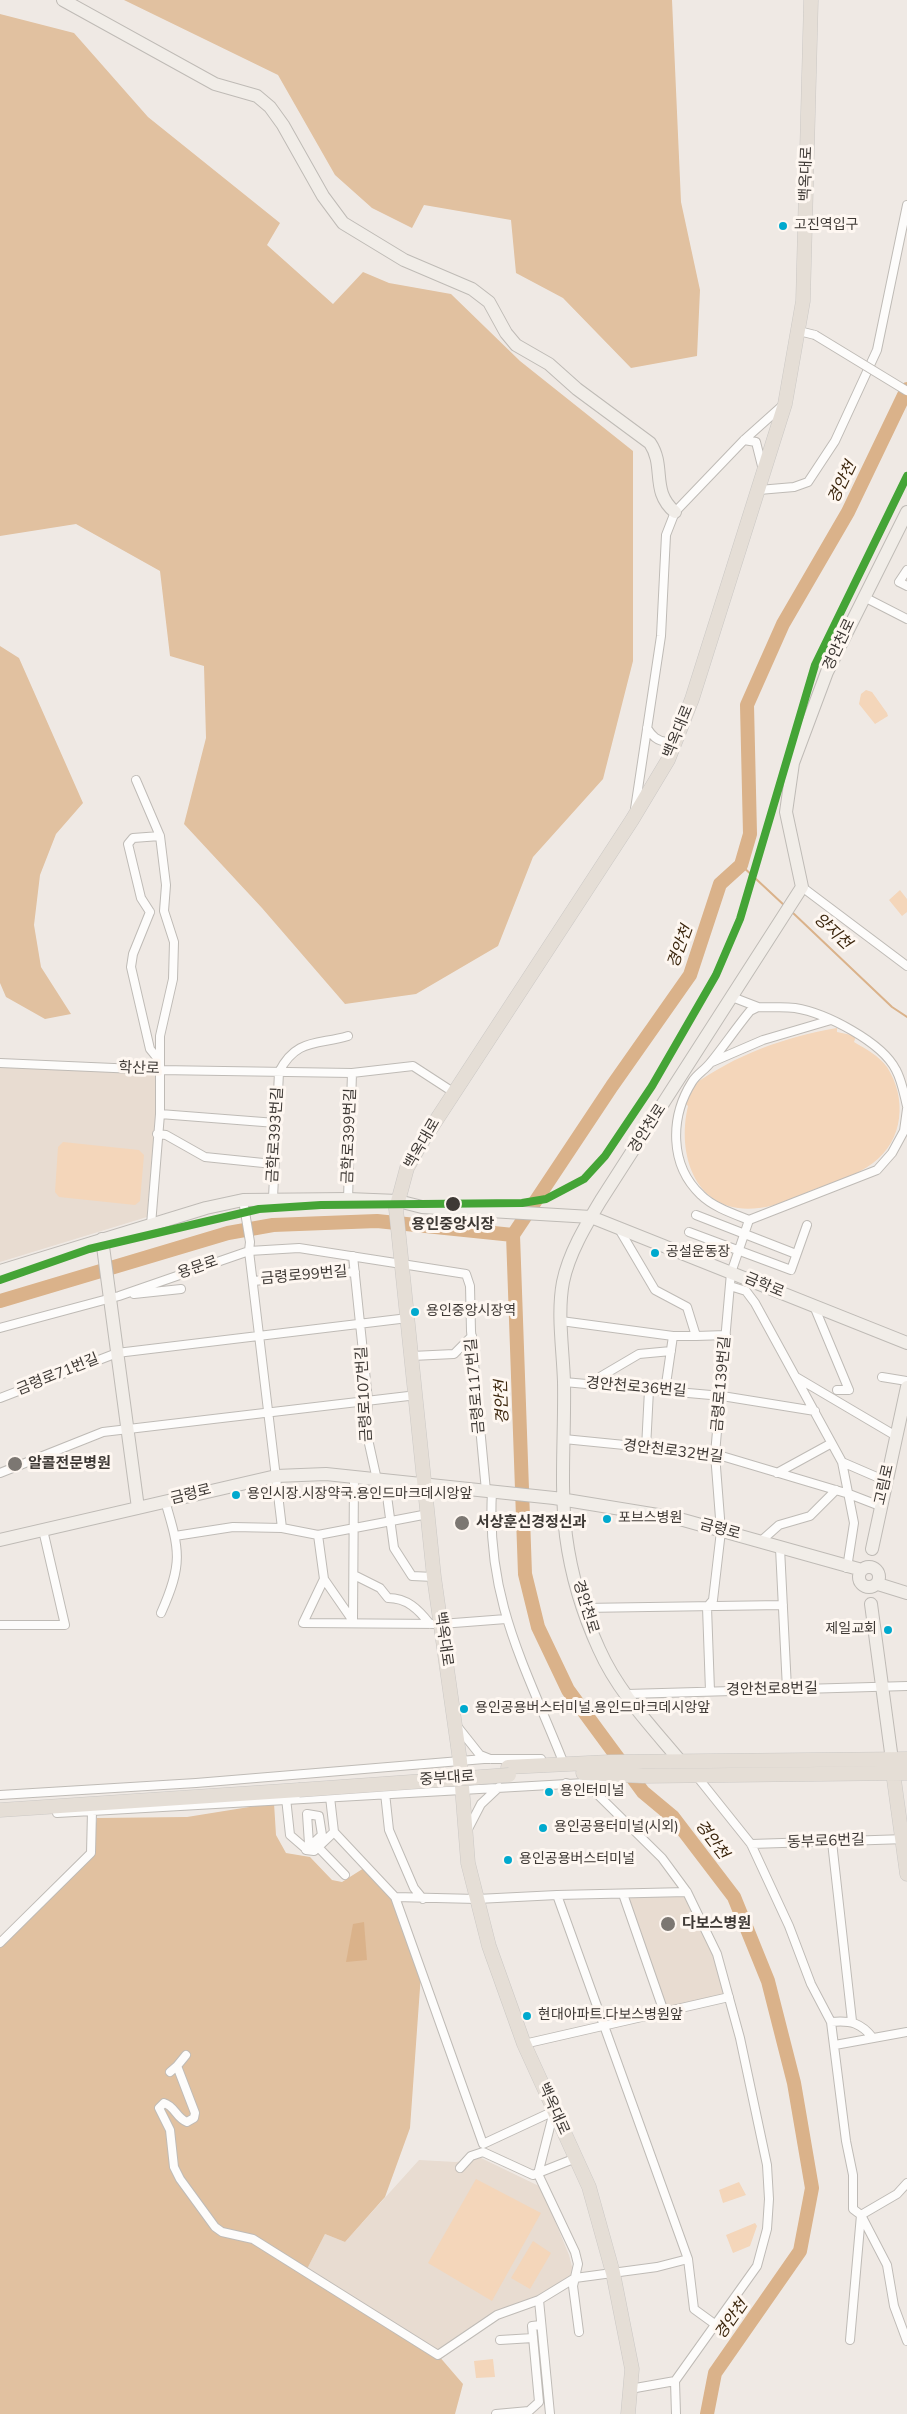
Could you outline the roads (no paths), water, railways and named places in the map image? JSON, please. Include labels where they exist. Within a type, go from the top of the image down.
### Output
[{"type":"main road","points":[[63,0],[215,84],[257,96],[270,107],[322,196],[343,223],[404,260],[472,289],[489,302],[506,333],[516,345],[549,364],[577,389],[650,443],[657,457],[660,492],[667,505],[675,512]]},
{"type":"main road","name":"백옥대로","points":[[628,2414],[632,2369],[613,2273],[589,2187],[524,2044],[489,1946],[468,1863],[463,1788],[455,1723],[436,1624],[434,1577],[397,1205],[407,1168],[453,1092],[632,820],[668,760],[692,699],[785,404],[799,331],[804,289],[811,0]]},
{"type":"main road","name":"경안천로","points":[[677,1766],[642,1720],[600,1652],[582,1608],[559,1499],[564,1439],[561,1321],[563,1280],[580,1237],[585,1217],[732,997],[800,890],[786,812],[793,763],[827,672],[907,512]]},
{"type":"main road","points":[[0,1271],[151,1225],[243,1200],[348,1199],[397,1205]]},
{"type":"main road","name":"금학로","points":[[397,1205],[585,1217],[619,1229],[731,1279],[814,1306],[907,1343]]},
{"type":"main road","points":[[102,1241],[112,1294],[117,1353],[138,1508]]},
{"type":"main road","name":"고림로","points":[[897,1769],[882,1688],[869,1578],[880,1506],[907,1387]]},
{"type":"main road","name":"금령로","points":[[0,1540],[276,1476],[326,1474],[559,1499],[676,1518],[848,1568],[869,1578]]},
{"type":"main road","points":[[869,1578],[907,1586]]},
{"type":"main road","points":[[869,1578],[907,1593]]},
{"type":"main road","points":[[907,1759],[897,1769],[907,1874]]},
{"type":"main road","name":"중부대로","points":[[583,1770],[609,1762],[677,1766],[897,1769]]},
{"type":"main road","name":"중부대로","points":[[0,1810],[509,1771],[583,1770],[643,1776],[677,1766],[695,1774],[897,1769]]},
{"type":"main road","name":"중부대로","points":[[0,1801],[299,1788]]},
{"type":"street","points":[[744,440],[750,439],[759,446],[761,483],[794,488],[808,482],[835,441],[877,350],[907,205]]},
{"type":"street","points":[[799,331],[815,335],[907,391]]},
{"type":"street","points":[[632,820],[661,636],[666,535],[675,512],[744,440],[785,404]]},
{"type":"street","points":[[907,570],[899,582],[907,586]]},
{"type":"street","points":[[864,597],[907,620]]},
{"type":"street","points":[[647,728],[654,738],[662,742],[672,740],[679,733]]},
{"type":"street","points":[[136,780],[160,836],[166,885],[164,911],[174,942],[173,979],[160,1035],[160,1114],[151,1225]]},
{"type":"street","points":[[150,912],[141,898],[128,844],[133,838],[160,836]]},
{"type":"street","points":[[800,890],[907,966]]},
{"type":"street","points":[[150,912],[164,911]]},
{"type":"street","points":[[150,912],[133,954],[131,967],[150,1049],[159,1060]]},
{"type":"street","points":[[732,997],[758,1006],[797,1008],[831,1020],[862,1037],[884,1055],[896,1069],[907,1108],[904,1131],[892,1153],[877,1170],[749,1221],[701,1196],[683,1171],[676,1147],[681,1102],[693,1079],[711,1062],[750,1011],[758,1006]]},
{"type":"street","points":[[711,1062],[763,1040],[831,1020]]},
{"type":"street","points":[[279,1072],[284,1062],[306,1045],[348,1036]]},
{"type":"street","name":"학산로","points":[[0,1063],[159,1070],[352,1074],[413,1066],[453,1092]]},
{"type":"street","name":"금학로393번길","points":[[273,1198],[279,1072]]},
{"type":"street","name":"금학로399번길","points":[[348,1199],[352,1074]]},
{"type":"street","points":[[160,1114],[276,1123]]},
{"type":"street","points":[[157,1134],[166,1135],[205,1157],[273,1164]]},
{"type":"street","name":"금령로99번길","points":[[243,1200],[282,1528]]},
{"type":"street","points":[[696,1215],[796,1254]]},
{"type":"street","name":"금령로139번길","points":[[710,1691],[707,1607],[712,1599],[721,1531],[715,1454],[731,1279],[749,1221]]},
{"type":"street","points":[[690,1232],[791,1270],[807,1225]]},
{"type":"street","points":[[619,1229],[655,1290],[687,1307],[696,1336]]},
{"type":"street","name":"용문로","points":[[0,1328],[112,1294],[250,1246],[299,1248],[402,1263]]},
{"type":"street","name":"금령로107번길","points":[[353,1256],[368,1400],[366,1430],[381,1480]]},
{"type":"street","name":"금령로117번길","points":[[402,1263],[466,1274],[470,1286],[472,1336],[489,1491]]},
{"type":"street","name":"금령로99번길","points":[[253,1281],[355,1272]]},
{"type":"street","points":[[731,1279],[746,1291],[755,1303],[815,1411],[830,1444],[842,1462],[854,1523],[848,1568]]},
{"type":"street","points":[[112,1294],[181,1289]]},
{"type":"street","points":[[814,1306],[849,1390],[837,1390]]},
{"type":"street","points":[[260,1337],[408,1318]]},
{"type":"street","points":[[561,1321],[673,1336],[726,1335]]},
{"type":"street","points":[[412,1356],[454,1354],[472,1336]]},
{"type":"street","points":[[665,1391],[673,1336]]},
{"type":"street","name":"금령로71번길","points":[[0,1398],[117,1353],[260,1337]]},
{"type":"street","points":[[588,1384],[639,1354],[671,1351]]},
{"type":"street","points":[[796,1377],[896,1436]]},
{"type":"street","points":[[882,1377],[907,1381]]},
{"type":"street","name":"경안천로36번길","points":[[564,1382],[722,1396],[815,1411]]},
{"type":"street","points":[[646,1448],[649,1390]]},
{"type":"street","points":[[0,1473],[103,1432],[128,1431],[417,1395]]},
{"type":"street","points":[[878,1425],[899,1423]]},
{"type":"street","name":"경안천로32번길","points":[[564,1439],[715,1454],[849,1494],[880,1506]]},
{"type":"street","points":[[776,1473],[779,1474],[830,1444]]},
{"type":"street","points":[[842,1462],[886,1481]]},
{"type":"street","points":[[353,1621],[354,1477]]},
{"type":"street","points":[[381,1480],[394,1548],[412,1576],[434,1577]]},
{"type":"street","points":[[761,1542],[779,1525],[810,1516],[836,1490]]},
{"type":"street","points":[[489,1491],[495,1577],[506,1620],[513,1643],[562,1759]]},
{"type":"street","points":[[161,1613],[171,1589],[178,1557],[175,1536],[165,1501]]},
{"type":"street","points":[[175,1536],[233,1527],[282,1528],[318,1535],[428,1514]]},
{"type":"street","points":[[0,1625],[65,1625],[43,1530]]},
{"type":"street","points":[[318,1535],[324,1579],[353,1621]]},
{"type":"street","points":[[780,1548],[788,1689]]},
{"type":"street","points":[[354,1575],[381,1588],[388,1598],[396,1598],[413,1605],[436,1624]]},
{"type":"street","points":[[324,1579],[303,1623],[353,1621],[369,1624],[436,1624],[506,1620]]},
{"type":"street","points":[[582,1608],[783,1605]]},
{"type":"street","name":"경안천로8번길","points":[[627,1694],[907,1686]]},
{"type":"street","points":[[455,1723],[480,1755],[490,1759]]},
{"type":"street","points":[[0,1795],[196,1783],[490,1759],[562,1759],[583,1770],[566,1783]]},
{"type":"street","points":[[695,1774],[751,1844],[789,1926],[811,1984],[831,2022],[846,2141],[853,2175],[853,2209],[861,2215],[887,2265],[894,2306],[907,2341]]},
{"type":"street","points":[[0,1815],[566,1783],[594,1791],[662,1858],[687,1892],[717,1954],[740,2038],[766,2165],[769,2199],[766,2229],[756,2266],[675,2381],[676,2414]]},
{"type":"street","points":[[466,1834],[481,1804],[499,1787]]},
{"type":"street","points":[[385,1793],[389,1830],[414,1888],[423,1899]]},
{"type":"street","points":[[330,1797],[334,1832],[395,1897],[483,2144],[554,2111]]},
{"type":"street","points":[[286,1798],[291,1835],[311,1846],[345,1875]]},
{"type":"street","points":[[0,1943],[91,1853],[92,1811]]},
{"type":"street","points":[[311,1846],[334,1832]]},
{"type":"street","name":"동부로6번길","points":[[751,1844],[904,1839]]},
{"type":"street","points":[[832,1842],[852,2021]]},
{"type":"street","points":[[395,1897],[477,1899],[687,1892]]},
{"type":"street","points":[[622,1894],[664,2012]]},
{"type":"street","points":[[557,1895],[688,2259],[694,2309],[716,2325]]},
{"type":"street","points":[[524,2044],[729,1997]]},
{"type":"street","points":[[831,2022],[852,2021],[864,2027],[873,2038]]},
{"type":"street","points":[[835,2045],[907,2032]]},
{"type":"street","points":[[186,2055],[174,2069],[195,2113],[194,2118],[187,2122],[179,2118],[168,2104],[164,2103],[159,2108],[170,2130],[174,2167],[187,2189],[222,2232],[253,2239],[438,2355],[497,2314],[539,2300],[575,2278],[688,2259]]},
{"type":"street","points":[[554,2111],[537,2174],[575,2252],[578,2264],[573,2286],[579,2332]]},
{"type":"street","points":[[460,2168],[471,2156],[483,2152],[533,2175],[576,2158]]},
{"type":"street","points":[[861,2215],[897,2194],[907,2183]]},
{"type":"street","points":[[850,2340],[861,2215]]},
{"type":"street","points":[[539,2300],[550,2414]]},
{"type":"street","points":[[496,2414],[529,2412],[539,2402],[532,2326],[541,2325]]},
{"type":"street","points":[[500,2340],[533,2338]]},
{"type":"street","points":[[630,2388],[675,2381]]},
{"type":"waterway","name":"경안천","points":[[707,2414],[715,2373],[800,2251],[812,2188],[794,2083],[768,1981],[734,1897],[673,1817],[643,1792],[568,1690],[538,1627],[525,1574],[513,1235],[612,1086],[690,975],[720,884],[741,865],[750,834],[747,705],[783,624],[848,512],[907,389]]},
{"type":"waterway","name":"양지천","points":[[741,865],[785,906]]},
{"type":"waterway","name":"양지천","points":[[792,912],[892,1007],[907,1017]]},
{"type":"waterway","points":[[0,1301],[228,1233],[273,1225],[377,1221],[513,1235]]},
{"type":"place","name":"고진역입구","points":[[783,226]]},
{"type":"place","name":"용인중앙시장","points":[[453,1204]]},
{"type":"place","name":"공설운동장","points":[[655,1253]]},
{"type":"place","name":"용인중앙시장역","points":[[415,1312]]},
{"type":"place","name":"알콜전문병원","points":[[15,1464]]},
{"type":"place","name":"용인시장.시장약국.용인드마크데시앙앞","points":[[236,1495]]},
{"type":"place","name":"포브스병원","points":[[607,1519]]},
{"type":"place","name":"서상훈신경정신과","points":[[462,1523]]},
{"type":"place","name":"제일교회","points":[[888,1630]]},
{"type":"place","name":"용인공용버스터미널.용인드마크데시앙앞","points":[[464,1709]]},
{"type":"place","name":"용인터미널","points":[[549,1792]]},
{"type":"place","name":"용인공용터미널(시외)","points":[[543,1828]]},
{"type":"place","name":"용인공용버스터미널","points":[[508,1860]]},
{"type":"place","name":"다보스병원","points":[[668,1924]]},
{"type":"place","name":"현대아파트.다보스병원앞","points":[[527,2016]]}]
